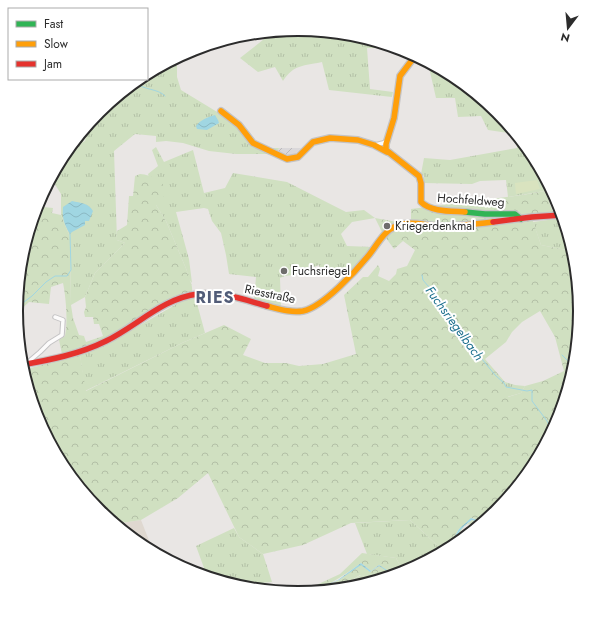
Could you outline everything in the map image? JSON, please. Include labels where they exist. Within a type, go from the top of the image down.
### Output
[{"type":"main road","points":[[388,152],[386,141],[394,118],[400,76],[402,71],[411,61]]},
{"type":"main road","points":[[221,111],[239,125],[253,143],[287,159],[298,157],[314,142],[322,139],[348,138],[374,144],[388,152]]},
{"type":"main road","name":"Hochfeldweg","points":[[388,152],[418,176],[421,183],[421,202],[425,206],[440,210],[485,214],[515,214],[521,218]]},
{"type":"main road","name":"Riesstraße","points":[[28,364],[82,352],[107,341],[166,304],[187,295],[200,293],[211,294],[245,300],[274,309],[303,311],[330,294],[352,274],[392,229],[402,224],[453,226],[555,215]]},
{"type":"street","points":[[374,144],[378,145],[386,141]]},
{"type":"street","name":"Riesstraße","points":[[27,362],[40,352],[47,344],[62,335],[63,320],[55,317]]},
{"type":"shaded area","points":[[279,148],[301,148],[290,159],[277,152]]},
{"type":"shaded area","points":[[141,520],[150,544],[131,530],[123,523]]},
{"type":"green space","points":[[280,37],[316,37],[369,46],[376,48],[367,48],[370,89],[393,92],[392,97],[329,90],[322,62],[305,65],[295,69],[287,75],[283,81],[275,67],[258,72],[240,58],[264,39]]},
{"type":"green space","points":[[407,59],[413,61],[409,67]]},
{"type":"green space","points":[[177,65],[177,77],[181,90],[227,118],[232,116],[257,143],[267,148],[279,148],[273,155],[236,154],[209,151],[183,143],[166,141],[156,142],[156,136],[135,134],[114,151],[117,240],[125,243],[95,273],[85,297],[71,305],[70,237],[61,215],[61,194],[55,184],[69,159],[80,144],[85,141],[86,136],[91,130],[131,93],[161,73]]},
{"type":"green space","points":[[430,70],[465,93],[507,133],[488,130],[481,116],[458,117],[455,98],[436,98]]},
{"type":"green space","points":[[517,145],[536,174],[545,190],[550,204],[545,191],[508,197],[506,180],[480,181],[472,184],[423,183],[424,176],[421,174],[424,158],[450,160],[517,148]]},
{"type":"green space","points":[[156,147],[164,162],[193,150],[204,193],[225,188],[233,173],[287,182],[346,212],[364,210],[375,218],[352,222],[341,234],[347,246],[373,247],[352,270],[326,276],[321,272],[319,265],[280,278],[281,307],[254,300],[256,277],[229,274],[221,233],[212,221],[208,209],[204,208],[176,212],[189,259],[192,283],[188,278],[187,271],[166,221],[156,205],[148,174],[158,166],[152,150]]},
{"type":"green space","points":[[140,174],[157,179],[168,192],[156,205],[166,221],[187,271],[192,286],[192,291],[113,335],[80,349],[62,354],[59,340],[65,336],[66,330],[66,302],[63,283],[51,287],[49,304],[29,302],[23,307],[25,276],[28,258],[32,240],[44,207],[53,208],[52,213],[61,215],[70,237],[71,305],[73,318],[79,335],[84,336],[86,342],[103,336],[99,324],[94,324],[93,317],[85,317],[85,297],[95,273],[125,243],[117,240],[117,231],[127,225],[129,196],[133,196],[135,176]]},
{"type":"green space","points":[[537,180],[540,189],[516,194],[515,183]]},
{"type":"green space","points":[[545,191],[553,212],[531,215],[541,245],[566,250],[571,276],[573,312],[571,347],[564,383],[552,417],[545,433],[527,464],[505,493],[492,506],[477,520],[472,518],[459,529],[454,538],[438,548],[410,520],[351,523],[303,545],[263,554],[239,537],[208,473],[178,498],[141,520],[123,523],[91,493],[69,464],[51,433],[32,383],[29,368],[80,355],[86,391],[182,343],[224,325],[251,339],[243,355],[265,363],[286,363],[299,366],[323,364],[356,354],[344,295],[363,277],[368,277],[378,265],[380,269],[378,276],[389,281],[396,274],[397,269],[407,266],[415,250],[403,241],[394,249],[383,234],[375,218],[397,222],[411,221],[411,209],[495,199]],"holes":[[[540,311],[555,337],[564,371],[543,381],[525,386],[521,393],[508,397],[505,382],[485,359],[506,342],[512,332],[522,322]]]},
{"type":"green space","points":[[557,219],[566,250],[541,245],[533,222]]},
{"type":"green space","points":[[195,296],[205,333],[85,391],[80,355],[118,338],[180,302]]},
{"type":"green space","points":[[505,382],[525,386],[521,393],[507,397]]},
{"type":"green space","points":[[410,520],[438,548],[401,567],[396,558],[367,554],[355,523]]},
{"type":"green space","points":[[472,520],[475,521],[472,524],[467,524]]},
{"type":"green space","points":[[234,528],[239,537],[263,554],[272,582],[258,583],[245,581],[202,569],[204,568],[196,546]]},
{"type":"green space","points":[[362,553],[396,558],[401,567],[388,571],[379,565],[371,571],[361,563],[340,578],[326,585],[314,586],[340,574]]},
{"type":"green space","points":[[361,564],[370,572],[379,566],[389,571],[370,577],[360,575],[349,582],[329,585],[339,580]]},
{"type":"green space","points":[[361,575],[370,577],[352,581],[350,581]]},
{"type":"water","points":[[215,115],[219,123],[207,130],[197,129],[196,126],[200,122]]},
{"type":"water","points":[[72,201],[87,205],[93,211],[89,221],[85,221],[85,225],[70,234],[64,221],[63,207]]},
{"type":"water","points":[[471,518],[477,520],[472,520],[468,523],[454,538],[459,529]]},
{"type":"water","points":[[361,563],[371,571],[379,565],[389,571],[379,566],[370,572],[361,565],[339,580],[326,585],[338,580]]},
{"type":"waterway","points":[[141,86],[162,93],[165,96]]},
{"type":"waterway","points":[[24,302],[55,276],[67,276],[71,270],[70,234]]},
{"type":"waterway","name":"Fuchsriegelbach","points":[[422,275],[423,280],[433,289],[438,303],[456,320],[460,333],[467,339],[472,350],[477,353],[506,387],[527,391],[532,390],[532,401],[549,424]]},
{"type":"waterway","points":[[562,355],[568,362]]},
{"type":"traffic: fast","points":[[465,212],[515,214],[521,219]]},
{"type":"traffic: slow","points":[[411,61],[400,76],[394,118],[386,144],[386,150],[419,176],[421,183],[421,202],[430,208],[465,212]]},
{"type":"traffic: slow","points":[[221,111],[239,125],[253,143],[287,159],[298,157],[313,142],[330,138],[358,140],[374,145],[387,152]]},
{"type":"traffic: slow","points":[[267,306],[285,310],[303,311],[320,303],[348,279],[388,231],[401,224],[407,223],[448,226],[493,222]]},
{"type":"traffic: jam","points":[[493,222],[555,215]]},
{"type":"traffic: jam","points":[[28,364],[65,356],[96,346],[117,335],[150,313],[173,301],[185,297],[207,293],[225,295],[267,306]]},
{"type":"place","name":"Kriegerdenkmal","points":[[387,226]]},
{"type":"place","name":"Fuchsriegel","points":[[284,271]]},
{"type":"district","name":"RIES","points":[[215,297]]}]
